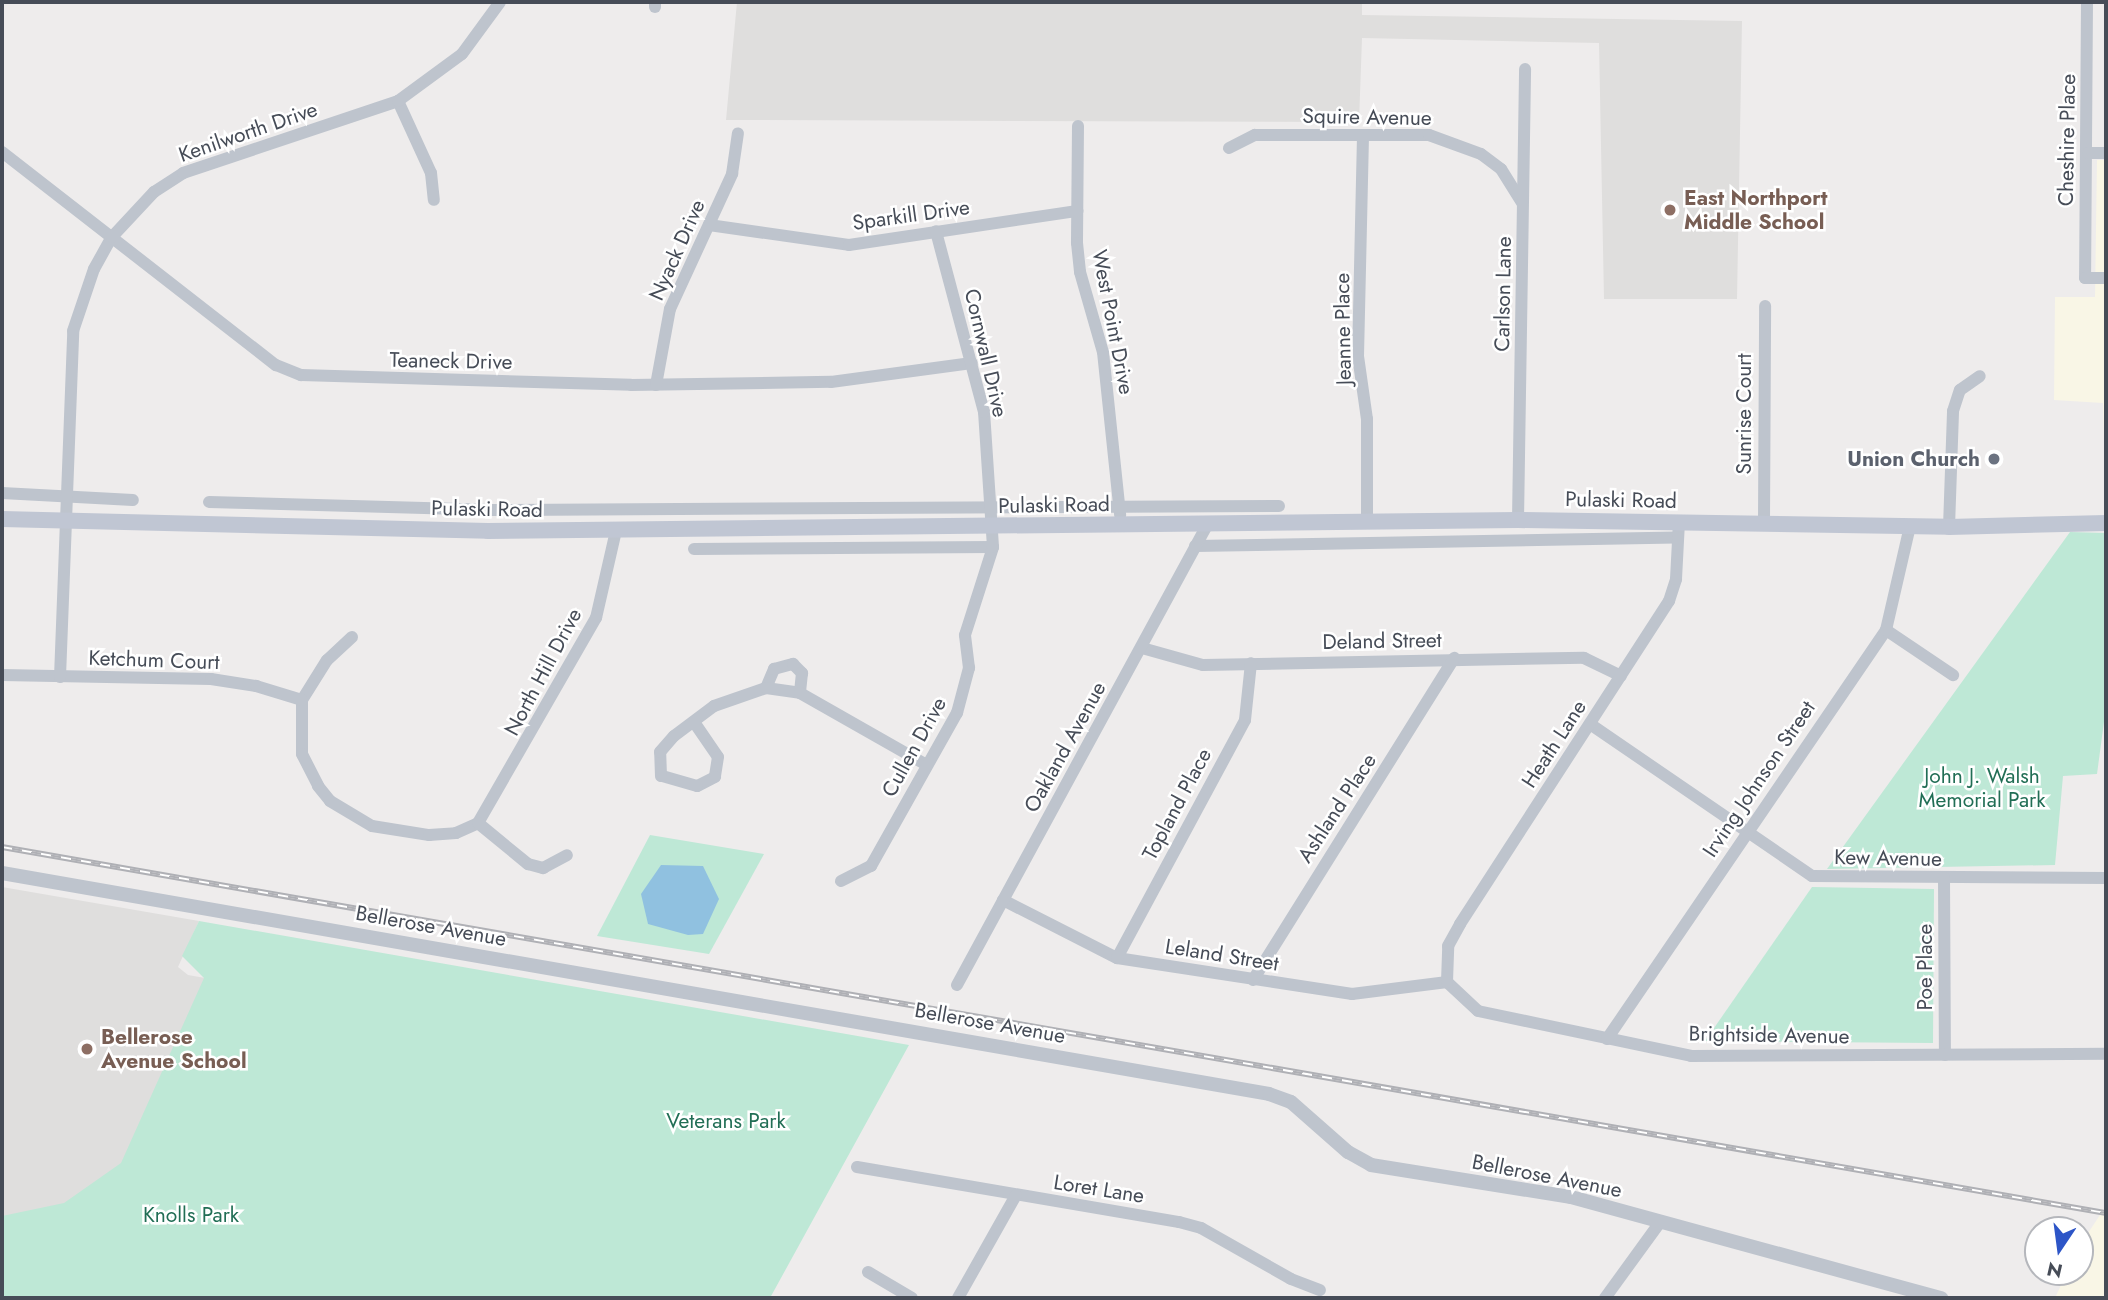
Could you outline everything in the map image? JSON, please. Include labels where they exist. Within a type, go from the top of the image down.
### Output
[{"type":"main road","name":"Pulaski Road","points":[[2,519],[488,531],[1206,527],[1518,520],[1677,530],[1763,521],[1949,527],[2106,523]]},
{"type":"street","name":"Kenilworth Drive","points":[[60,677],[73,331],[86,289],[112,237],[154,192],[183,173],[398,102],[462,54],[500,2]]},
{"type":"street","name":"Cheshire Place","points":[[2087,2],[2085,278],[2106,278]]},
{"type":"street","name":"Carlson Lane","points":[[1518,520],[1525,69]]},
{"type":"street","points":[[398,102],[431,173],[434,200]]},
{"type":"street","name":"West Point Drive","points":[[1078,126],[1077,211],[1080,272],[1103,352],[1121,526]]},
{"type":"street","name":"Nyack Drive","points":[[656,385],[670,309],[732,174],[738,133]]},
{"type":"street","name":"Squire Avenue","points":[[1229,148],[1255,135],[1429,135],[1460,143],[1502,169],[1522,202]]},
{"type":"street","name":"Jeanne Place","points":[[1363,136],[1359,356],[1367,419],[1367,522]]},
{"type":"street","name":"Teaneck Drive","points":[[2,152],[276,365],[301,375],[656,385],[831,382],[972,363]]},
{"type":"street","points":[[2088,153],[2106,153]]},
{"type":"street","name":"Sparkill Drive","points":[[709,225],[849,245],[1077,211]]},
{"type":"street","name":"Cornwall Drive","points":[[936,231],[984,412],[992,527]]},
{"type":"street","name":"Sunrise Court","points":[[1763,521],[1765,306]]},
{"type":"street","points":[[1949,527],[1953,411],[1959,390],[1980,376]]},
{"type":"street","points":[[2,494],[133,500]]},
{"type":"street","points":[[209,502],[487,510],[1279,506]]},
{"type":"street","points":[[271,526],[272,504]]},
{"type":"street","points":[[487,510],[488,531]]},
{"type":"street","name":"Irving Johnson Street","points":[[1607,1039],[1886,630],[1910,526]]},
{"type":"street","name":"Cullen Drive","points":[[841,881],[871,866],[967,689],[965,635],[993,547],[992,527]]},
{"type":"street","name":"Oakland Avenue","points":[[957,985],[1206,527]]},
{"type":"street","points":[[1195,546],[1677,530]]},
{"type":"street","name":"Heath Lane","points":[[1447,982],[1448,946],[1460,924],[1668,601],[1676,579],[1677,530]]},
{"type":"street","name":"North Hill Drive","points":[[478,823],[596,618],[616,531]]},
{"type":"street","points":[[694,549],[993,547]]},
{"type":"street","points":[[1886,630],[1953,675]]},
{"type":"street","points":[[352,637],[327,660],[302,700],[300,736],[308,769],[330,801],[346,814],[372,826],[429,835],[456,833],[478,823],[528,864],[544,868],[567,855]]},
{"type":"street","name":"Deland Street","points":[[1142,648],[1203,664],[1584,658],[1620,676]]},
{"type":"street","name":"Ashland Place","points":[[1253,980],[1454,658]]},
{"type":"street","name":"Topland Place","points":[[1117,958],[1245,720],[1251,663]]},
{"type":"street","points":[[766,688],[774,669],[793,664],[802,673],[800,693]]},
{"type":"street","name":"Ketchum Court","points":[[2,675],[211,679],[302,700]]},
{"type":"street","points":[[694,722],[718,757],[715,777],[697,786],[661,776],[660,752],[694,722],[713,706],[766,688],[800,693],[927,765]]},
{"type":"street","name":"Kew Avenue","points":[[1590,724],[1812,876],[2106,878]]},
{"type":"street","name":"Bellerose Avenue","points":[[2,873],[1269,1094],[1292,1102],[1348,1152],[1371,1165],[1571,1197],[1941,1298]]},
{"type":"street","name":"Poe Place","points":[[1944,878],[1944,1055]]},
{"type":"street","name":"Leland Street","points":[[1003,900],[1117,958],[1352,995],[1447,982]]},
{"type":"street","name":"Brightside Avenue","points":[[1447,982],[1478,1011],[1691,1056],[2106,1054]]},
{"type":"street","name":"Loret Lane","points":[[857,1167],[1201,1228],[1291,1279],[1320,1290]]},
{"type":"street","points":[[958,1298],[1016,1195]]},
{"type":"street","points":[[1605,1298],[1661,1221]]},
{"type":"street","points":[[868,1272],[912,1298]]},
{"type":"shaded area","name":"East Northport Middle School","points":[[737,2],[1362,2],[1362,15],[1742,21],[1737,299],[1604,299],[1599,43],[1362,38],[1359,122],[726,120]]},
{"type":"shaded area","points":[[2097,160],[2106,160],[2106,513],[2103,403],[2054,400],[2055,297],[2095,297]]},
{"type":"shaded area","name":"Bellerose Avenue School","points":[[2,887],[199,921],[178,967],[188,975],[205,978],[111,1187],[2,1298]]},
{"type":"shaded area","points":[[2106,1206],[2106,1298],[2055,1298],[2061,1286],[2094,1286],[2094,1224]]},
{"type":"green space","name":"John J. Walsh Memorial Park","points":[[2070,532],[2106,533],[2106,707],[2097,774],[2063,776],[2055,865],[1827,869]]},
{"type":"green space","points":[[650,835],[764,854],[709,954],[597,936]]},
{"type":"green space","points":[[1812,887],[1934,889],[1933,1043],[1705,1041]]},
{"type":"green space","name":"Veterans Park","points":[[199,921],[909,1045],[770,1298],[2,1298],[2,1216],[64,1203],[121,1163],[204,978],[182,956]]},
{"type":"water","points":[[661,865],[703,866],[719,899],[703,934],[688,935],[648,924],[641,894]]},
{"type":"railway","points":[[2,847],[2106,1213]]},
{"type":"place","name":"East Northport Middle School","points":[[1670,210]]},
{"type":"place","name":"Union Church","points":[[1994,459]]},
{"type":"place","name":"Bellerose Avenue School","points":[[87,1049]]},
{"type":"park label","name":"Knolls Park","points":[[191,1215]]}]
